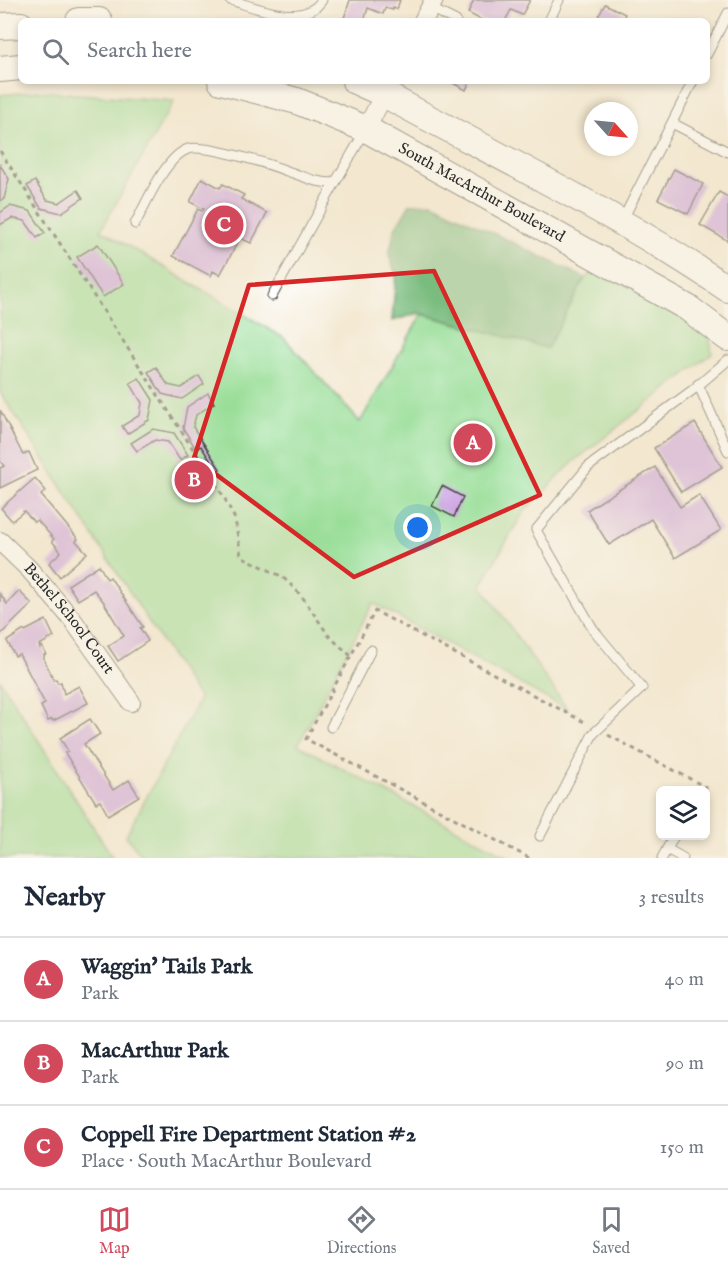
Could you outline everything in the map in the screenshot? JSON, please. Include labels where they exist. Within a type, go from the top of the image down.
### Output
[{"type":"main road","points":[[0,26],[18,25]]},
{"type":"main road","points":[[0,69],[18,67]]},
{"type":"main road","name":"South MacArthur Boulevard","points":[[232,84],[297,101],[366,129],[688,308],[728,338]]},
{"type":"main road","points":[[369,84],[387,88],[691,264],[728,290]]},
{"type":"street","points":[[366,129],[387,88]]},
{"type":"street","name":"Bethel School Court","points":[[0,541],[29,569],[72,619],[131,702]]},
{"type":"lane","points":[[230,0],[292,15],[307,12],[318,6],[322,0]]},
{"type":"lane","points":[[550,18],[559,0]]},
{"type":"lane","points":[[429,10],[449,18]]},
{"type":"lane","points":[[710,48],[728,13]]},
{"type":"lane","points":[[621,224],[692,84]]},
{"type":"lane","points":[[672,123],[728,152]]},
{"type":"lane","points":[[272,296],[366,129]]},
{"type":"lane","points":[[135,224],[156,184],[173,160],[189,149],[213,150],[252,159],[319,183],[335,183]]},
{"type":"lane","points":[[540,836],[593,734],[642,688],[593,629],[536,530],[588,467],[728,360]]},
{"type":"lane","points":[[698,384],[728,451]]},
{"type":"lane","points":[[331,727],[371,650]]},
{"type":"lane","points":[[672,840],[665,854],[683,858]]},
{"type":"path","points":[[0,151],[224,497],[235,519],[241,556],[281,576],[301,595],[329,636],[351,656]]},
{"type":"path","points":[[529,858],[306,739],[375,610],[703,786]]},
{"type":"highlighted area","points":[[434,271],[540,495],[354,577],[194,458],[249,285]]},
{"type":"green space","points":[[38,91],[174,101],[101,230],[284,338],[360,422],[422,314],[547,348],[585,278],[598,269],[709,332],[712,353],[572,463],[523,513],[481,585],[568,710],[373,603],[298,745],[511,858],[144,858],[126,836],[199,699],[0,392],[0,95]]},
{"type":"green space","points":[[432,203],[585,278],[547,348],[419,313],[392,321],[396,275],[389,255],[395,228],[410,204]]},
{"type":"green space","points":[[0,680],[113,858],[0,858]]},
{"type":"building","points":[[350,0],[400,0],[397,9],[385,8],[383,14],[368,8],[365,18],[344,18]]},
{"type":"building","points":[[474,0],[530,0],[522,15],[511,10],[507,18],[477,18],[468,13]]},
{"type":"building","points":[[605,4],[625,14],[623,18],[598,18]]},
{"type":"building","points":[[455,84],[469,84],[466,90]]},
{"type":"building","points":[[0,165],[9,179],[4,199],[0,201]]},
{"type":"building","points":[[674,169],[703,184],[688,214],[658,199]]},
{"type":"building","points":[[202,178],[220,188],[223,184],[244,195],[241,199],[267,213],[251,243],[240,238],[220,275],[213,271],[211,276],[173,256],[198,209],[202,211],[204,209],[190,202]]},
{"type":"building","points":[[35,181],[47,200],[59,203],[78,190],[83,198],[61,213],[41,208],[27,186]]},
{"type":"building","points":[[719,192],[728,197],[728,241],[700,225]]},
{"type":"building","points":[[10,206],[30,211],[45,233],[37,238],[25,221],[12,218],[0,225],[0,213]]},
{"type":"building","points":[[98,244],[124,284],[103,297],[77,257]]},
{"type":"building","points":[[156,367],[168,385],[181,388],[199,376],[204,384],[182,399],[162,394],[148,372]]},
{"type":"building","points":[[139,378],[153,400],[149,420],[127,434],[122,426],[140,415],[142,403],[130,383]]},
{"type":"building","points":[[208,393],[214,403],[196,415],[193,427],[220,469],[217,471],[201,446],[196,449],[183,428],[187,407]]},
{"type":"building","points":[[0,410],[23,455],[29,452],[37,470],[0,488],[0,468],[4,466],[0,461]]},
{"type":"building","points":[[695,423],[722,467],[681,492],[654,448]]},
{"type":"building","points":[[153,429],[174,433],[188,455],[180,460],[168,442],[155,440],[137,451],[131,443]]},
{"type":"building","points":[[655,467],[680,507],[699,495],[721,530],[675,558],[651,519],[609,545],[587,510]]},
{"type":"building","points":[[35,478],[46,491],[41,495],[87,553],[60,577],[49,563],[61,552],[52,541],[54,539],[37,520],[34,522],[24,511],[12,521],[1,508]]},
{"type":"building","points":[[442,486],[463,497],[454,517],[432,506]]},
{"type":"building","points":[[99,565],[107,579],[110,577],[143,627],[140,628],[148,641],[118,661],[108,646],[124,636],[103,601],[94,590],[78,600],[68,585]]},
{"type":"building","points":[[19,591],[32,604],[0,635],[0,594],[7,604]]},
{"type":"building","points":[[46,620],[54,637],[39,645],[46,654],[44,659],[54,680],[61,682],[64,694],[79,686],[88,703],[53,721],[52,719],[48,721],[41,706],[45,704],[19,654],[15,656],[7,641]]},
{"type":"building","points":[[90,719],[100,734],[84,744],[113,790],[129,780],[139,796],[108,815],[100,801],[96,803],[65,753],[68,751],[60,738]]},
{"type":"place","name":"Coppell Fire Department Station #2","points":[[224,225]]},
{"type":"place","name":"Waggin' Tails Park","points":[[473,443]]},
{"type":"place","name":"MacArthur Park","points":[[194,480]]}]
